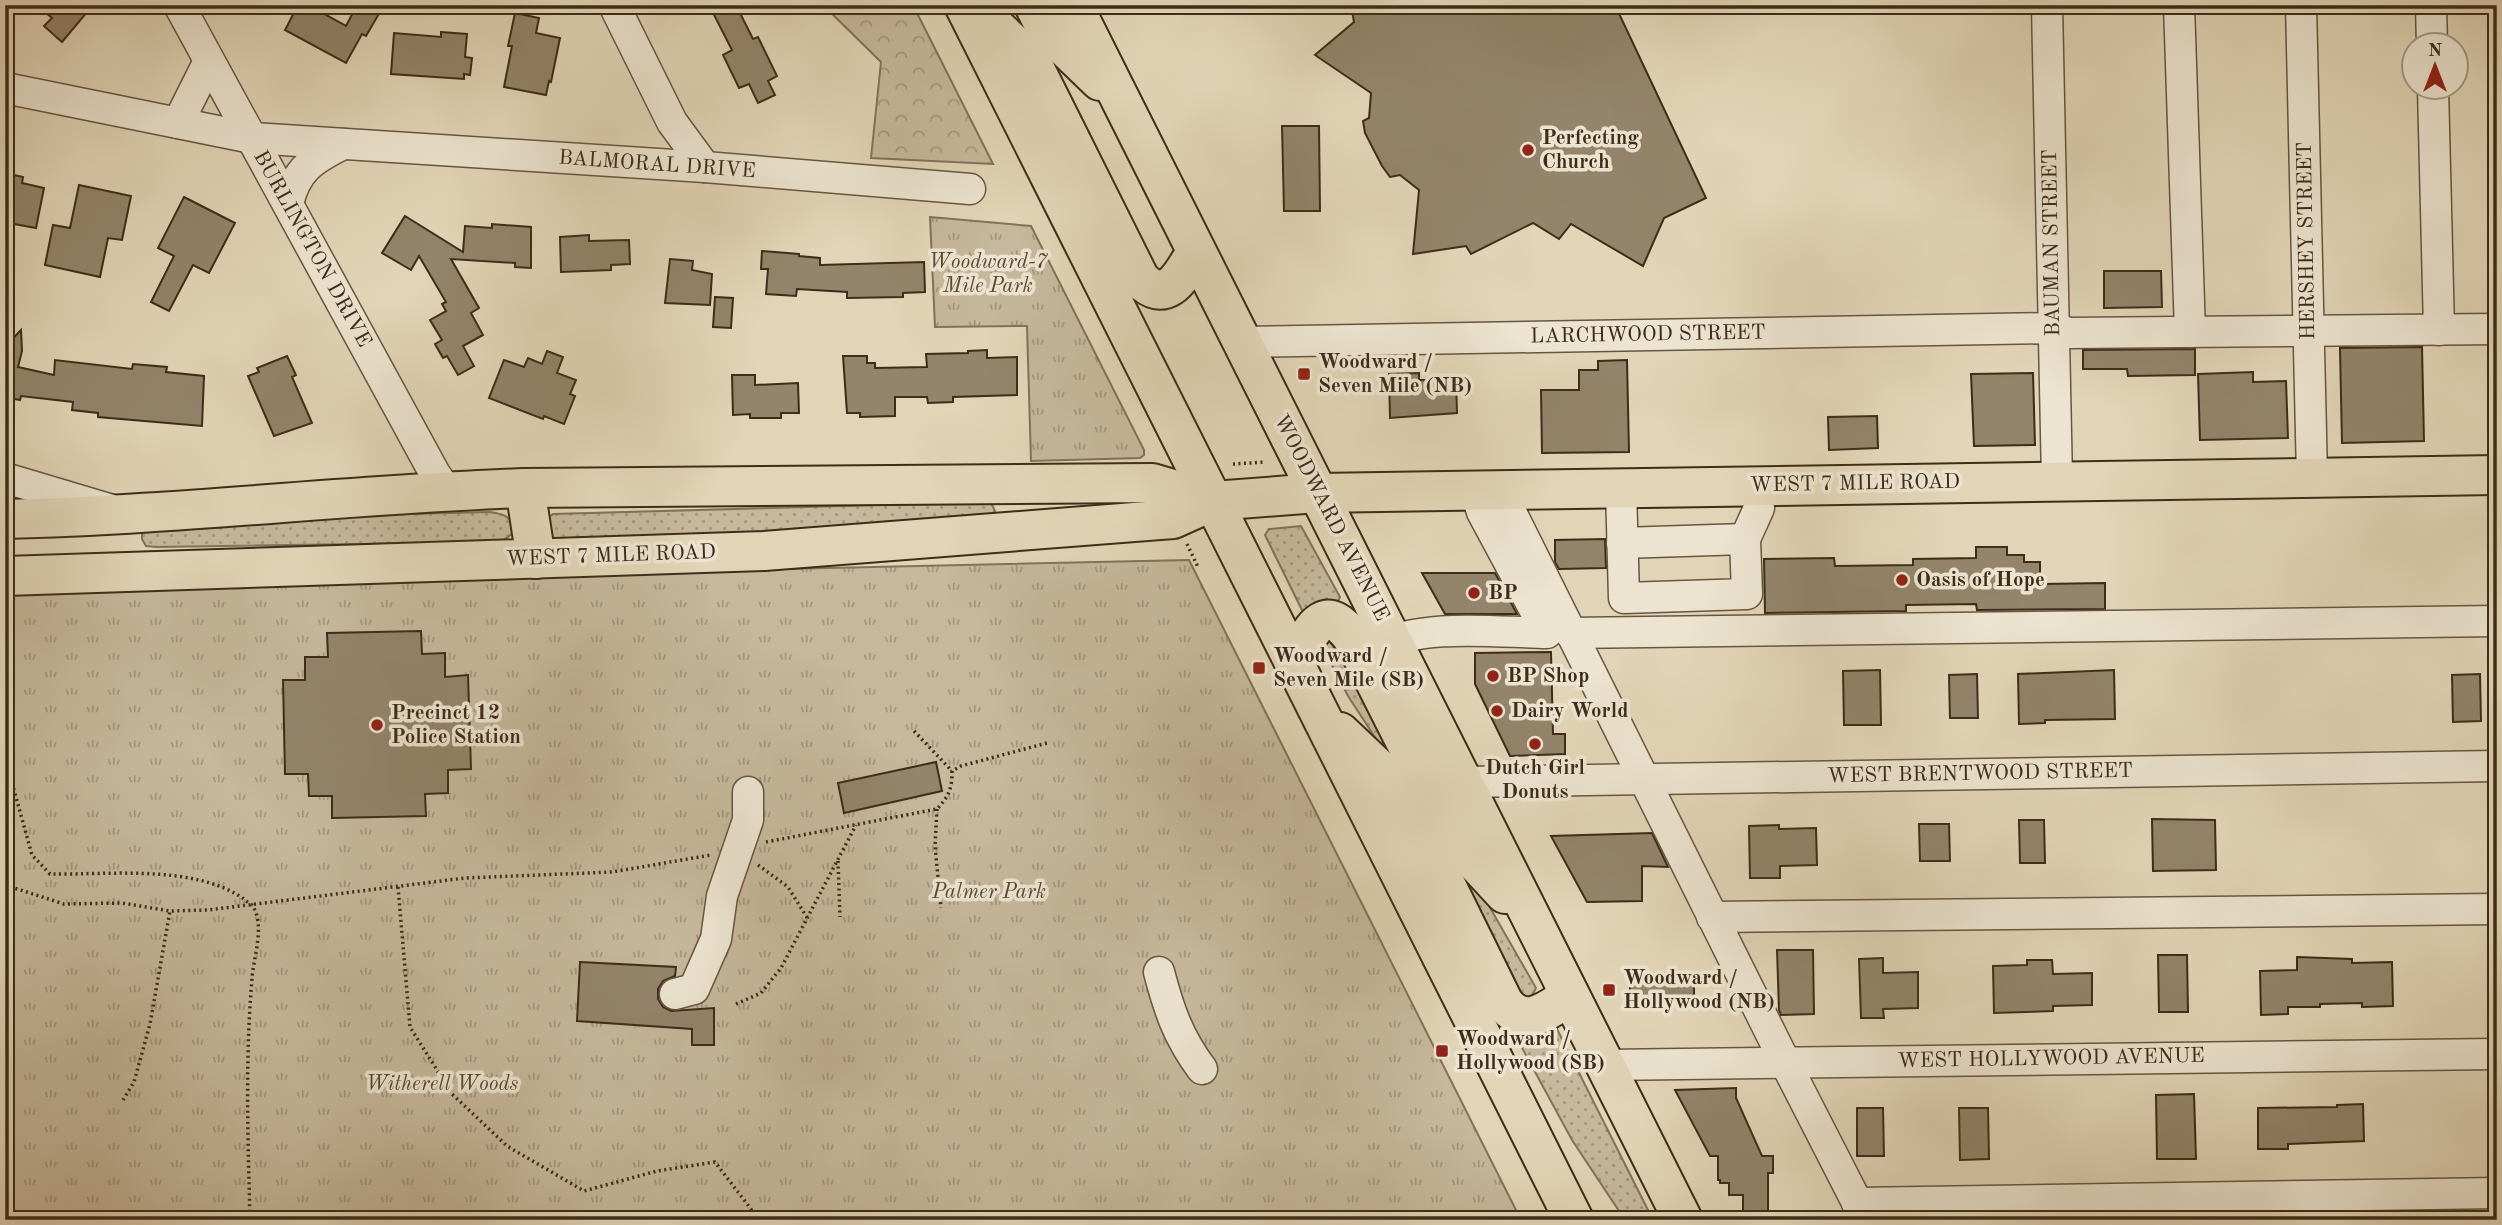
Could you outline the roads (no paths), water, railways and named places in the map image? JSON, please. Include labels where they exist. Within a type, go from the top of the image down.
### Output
[{"type":"main road","points":[[964,5],[1566,1205],[1602,1220]]},
{"type":"main road","points":[[973,5],[1031,61],[1140,279],[1150,288],[1163,290],[1174,285],[1196,252]]},
{"type":"main road","points":[[1034,5],[1046,29],[1122,102]]},
{"type":"main road","name":"WOODWARD AVENUE","points":[[1073,5],[1317,493],[1376,646],[1464,782],[1683,1220]]},
{"type":"main road","name":"WEST 7 MILE ROAD","points":[[5,576],[764,551],[1173,519],[1213,502],[1317,493],[2497,475]]},
{"type":"main road","name":"WEST 7 MILE ROAD","points":[[5,519],[127,515],[447,491],[525,488],[1152,483],[1213,502]]},
{"type":"main road","points":[[1013,485],[1024,531]]},
{"type":"main road","points":[[525,488],[536,559]]},
{"type":"main road","points":[[127,515],[127,573]]},
{"type":"main road","points":[[55,517],[55,576]]},
{"type":"main road","points":[[1294,663],[1312,630],[1320,622],[1331,620],[1342,623],[1376,646],[1455,840],[1533,923]]},
{"type":"main road","points":[[1320,712],[1398,788],[1504,1003],[1510,1010],[1523,1017],[1531,1016],[1570,996]]},
{"type":"street","name":"BURLINGTON DRIVE","points":[[179,5],[435,474],[447,491]]},
{"type":"street","points":[[614,5],[672,122],[705,167]]},
{"type":"street","name":"BAUMAN STREET","points":[[2047,5],[2057,481]]},
{"type":"street","points":[[2179,5],[2190,332]]},
{"type":"street","name":"HERSHEY STREET","points":[[2301,5],[2312,477]]},
{"type":"street","points":[[2431,5],[2432,32]]},
{"type":"street","points":[[178,123],[209,61]]},
{"type":"street","name":"BALMORAL DRIVE","points":[[5,88],[252,138],[705,167],[970,189]]},
{"type":"street","points":[[2433,102],[2439,330]]},
{"type":"street","points":[[626,162],[649,153],[662,141],[672,122]]},
{"type":"street","points":[[288,204],[292,185],[304,169],[317,157],[343,144]]},
{"type":"street","name":"LARCHWOOD STREET","points":[[1241,342],[2054,328],[2069,333],[2497,329]]},
{"type":"street","points":[[5,478],[127,515]]},
{"type":"street","points":[[1621,488],[1624,598],[1747,594],[1745,539],[1759,508],[1758,486]]},
{"type":"street","points":[[1487,490],[1570,633],[1648,780],[1712,917],[1862,1211],[2497,1193]]},
{"type":"street","points":[[1376,646],[1443,632],[1547,633],[1482,512],[1487,490]]},
{"type":"street","points":[[1622,543],[1745,539]]},
{"type":"street","points":[[1570,633],[2497,621]]},
{"type":"street","name":"WEST BRENTWOOD STREET","points":[[1464,782],[2497,766]]},
{"type":"street","points":[[675,995],[694,989],[716,939],[722,896],[748,820],[748,792]]},
{"type":"street","points":[[1712,917],[2497,909]]},
{"type":"street","points":[[1159,972],[1172,1018],[1186,1047],[1202,1069]]},
{"type":"street","name":"WEST HOLLYWOOD AVENUE","points":[[1605,1065],[2497,1054]]},
{"type":"place","name":"Perfecting Church","points":[[1528,150]]},
{"type":"place","name":"Woodward / Seven Mile (NB)","points":[[1304,374]]},
{"type":"place","name":"Oasis of Hope","points":[[1902,580]]},
{"type":"place","name":"BP","points":[[1474,593]]},
{"type":"place","name":"Woodward / Seven Mile (SB)","points":[[1259,668]]},
{"type":"place","name":"BP Shop","points":[[1493,676]]},
{"type":"place","name":"Dairy World","points":[[1497,711]]},
{"type":"place","name":"Precinct 12 Police Station","points":[[377,725]]},
{"type":"place","name":"Dutch Girl Donuts","points":[[1535,744]]},
{"type":"place","name":"Woodward / Hollywood (NB)","points":[[1609,990]]},
{"type":"place","name":"Woodward / Hollywood (SB)","points":[[1442,1051]]},
{"type":"park label","name":"Woodward-7 Mile Park","points":[[988,274]]},
{"type":"park label","name":"Palmer Park","points":[[989,892]]},
{"type":"park label","name":"Witherell Woods","points":[[442,1084]]}]
